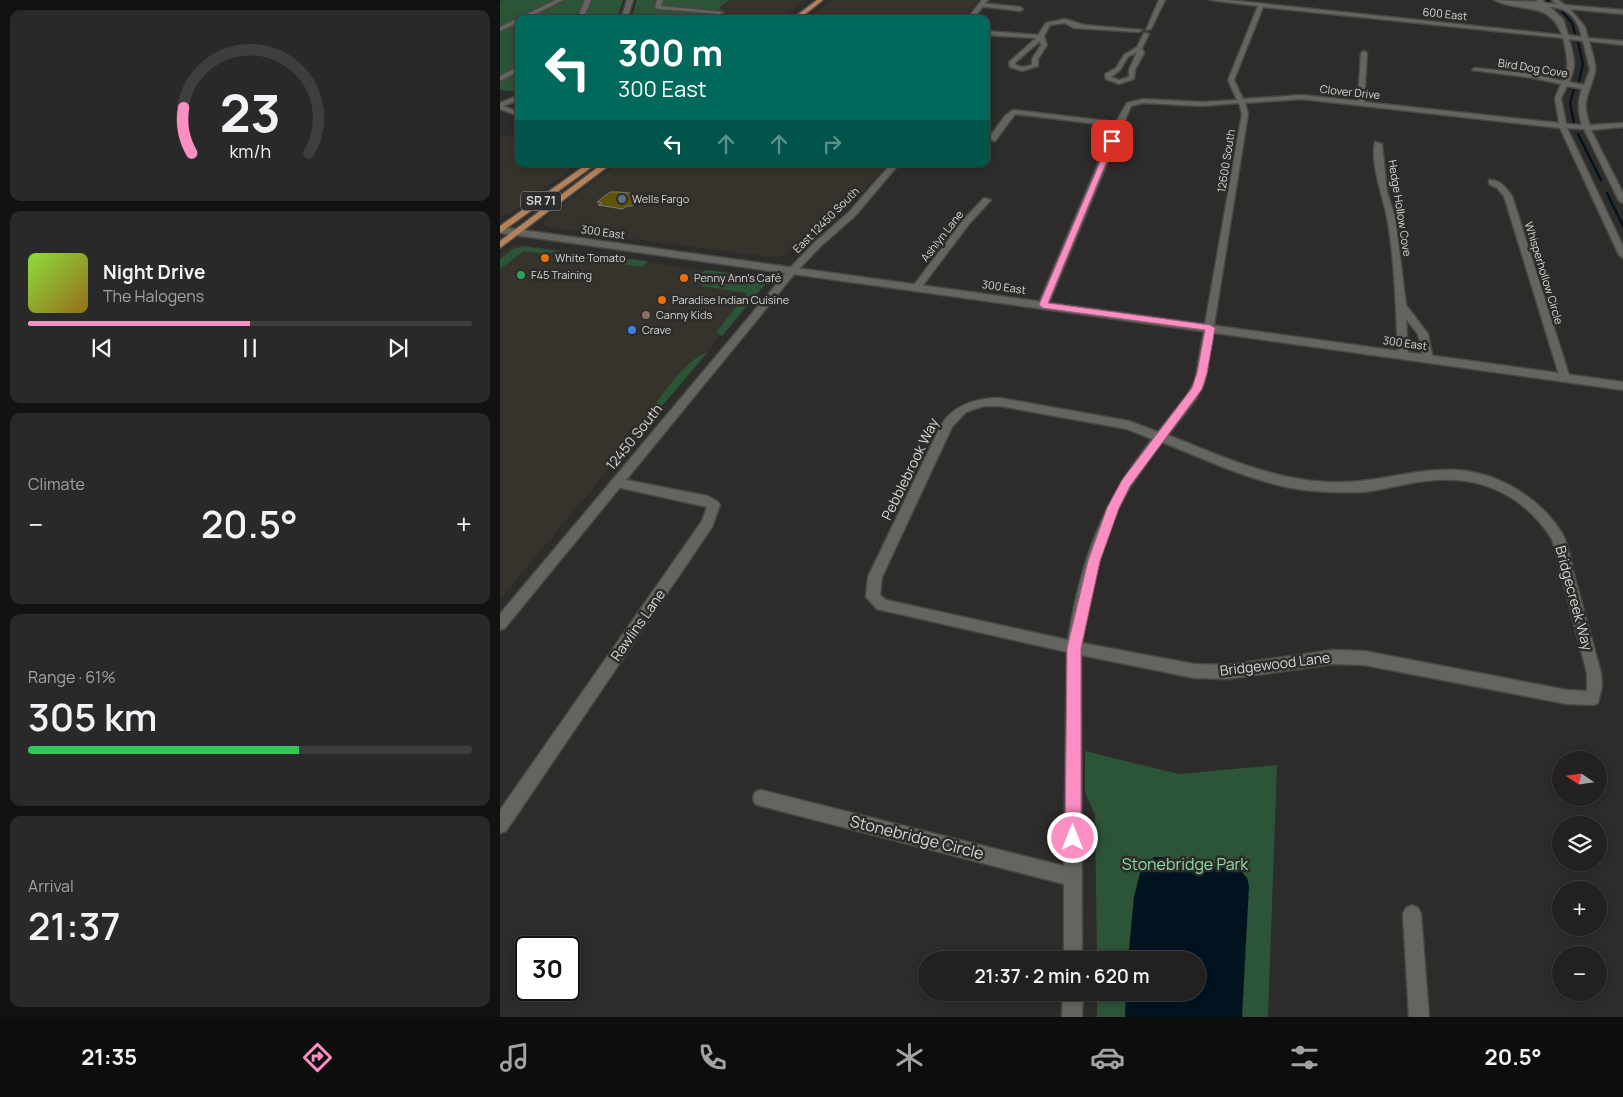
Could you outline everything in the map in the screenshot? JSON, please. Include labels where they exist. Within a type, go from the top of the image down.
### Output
[{"type":"main road","points":[[800,15],[820,0]]},
{"type":"main road","name":"SR 71","points":[[500,230],[588,167]]},
{"type":"main road","name":"SR 71","points":[[500,245],[603,167]]},
{"type":"street","points":[[528,15],[560,0]]},
{"type":"street","points":[[582,15],[588,0]]},
{"type":"street","points":[[625,15],[630,0]]},
{"type":"street","points":[[660,0],[658,7],[720,12]]},
{"type":"street","points":[[973,15],[985,0]]},
{"type":"street","points":[[1139,48],[1141,52],[1132,70],[1132,78],[1119,82],[1108,78],[1107,75],[1118,69],[1126,56],[1139,48],[1162,0]]},
{"type":"street","name":"600 East","points":[[1213,0],[1623,43]]},
{"type":"street","points":[[1297,9],[1300,0]]},
{"type":"street","points":[[1497,0],[1542,2],[1564,7],[1623,12]]},
{"type":"street","points":[[1555,0],[1579,21],[1593,70],[1582,98],[1581,109],[1587,128],[1623,201]]},
{"type":"street","points":[[1542,2],[1560,19],[1572,65],[1566,83],[1558,98],[1559,110],[1564,126],[1623,255]]},
{"type":"street","points":[[980,5],[1020,8]]},
{"type":"street","name":"12600 South","points":[[1073,951],[1074,648],[1094,561],[1113,508],[1126,483],[1197,389],[1202,373],[1245,114],[1230,80],[1261,5]]},
{"type":"street","points":[[500,29],[515,22]]},
{"type":"street","points":[[1041,37],[1044,44],[1035,59],[1035,66],[1022,69],[1012,66],[1014,60],[1047,30],[1059,23],[1147,31]]},
{"type":"street","points":[[990,33],[1041,37]]},
{"type":"street","points":[[1361,103],[1364,53]]},
{"type":"street","points":[[500,67],[515,68]]},
{"type":"street","points":[[500,79],[515,70]]},
{"type":"street","name":"Bird Dog Cove","points":[[1475,70],[1528,75],[1586,88]]},
{"type":"street","name":"Clover Drive","points":[[1119,124],[1127,106],[1134,103],[1149,101],[1202,104],[1290,97],[1587,128],[1608,128],[1623,125]]},
{"type":"street","points":[[500,106],[515,100]]},
{"type":"street","points":[[500,106],[515,112]]},
{"type":"street","points":[[992,138],[1007,117],[1013,112],[1119,124],[1043,305]]},
{"type":"street","name":"Hedge Hollow Cove","points":[[1378,144],[1383,192],[1391,217],[1401,305],[1403,355]]},
{"type":"street","name":"East 12450 South","points":[[793,270],[818,244],[852,214],[892,167]]},
{"type":"street","name":"Whisperhollow Circle","points":[[1492,182],[1500,186],[1508,196],[1565,378]]},
{"type":"street","name":"Ashlyn Lane","points":[[917,287],[966,222],[987,200]]},
{"type":"street","name":"300 East","points":[[500,230],[1623,386]]},
{"type":"street","name":"12450 South","points":[[500,624],[793,270]]},
{"type":"street","points":[[1401,305],[1423,334],[1428,359]]},
{"type":"street","name":"Pebblebrook Way","points":[[873,597],[875,577],[947,425],[962,409],[984,402],[1000,402],[1119,422],[1160,437]]},
{"type":"street","name":"Bridgecreek Way","points":[[1160,437],[1253,473],[1291,483],[1327,487],[1363,487],[1426,476],[1457,474],[1491,482],[1522,498],[1545,518],[1558,538],[1594,673],[1596,686],[1593,698]]},
{"type":"street","name":"Rawlins Lane","points":[[500,825],[708,523],[713,513],[714,505],[708,501],[616,483]]},
{"type":"street","name":"Bridgewood Lane","points":[[873,597],[882,604],[895,609],[1178,669],[1210,672],[1318,658],[1364,658],[1567,697],[1593,698]]},
{"type":"street","name":"Stonebridge Circle","points":[[761,798],[1073,877]]},
{"type":"street","points":[[1412,914],[1419,1017]]},
{"type":"street","points":[[1072,1001],[1072,1017]]},
{"type":"shaded area","points":[[705,0],[807,0],[786,15],[677,15]]},
{"type":"shaded area","points":[[832,0],[979,0],[967,15],[812,15]]},
{"type":"shaded area","points":[[500,135],[512,137],[515,135],[515,167],[574,167],[512,212],[500,217]]},
{"type":"shaded area","points":[[613,167],[885,167],[850,205],[806,237],[787,254],[777,258],[551,228],[544,225],[544,220]]},
{"type":"shaded area","points":[[514,244],[767,279],[500,599],[500,254]]},
{"type":"green space","points":[[623,0],[618,15],[515,15],[515,92],[500,90],[500,1]]},
{"type":"green space","points":[[637,0],[730,0],[719,7],[721,9],[709,13],[710,15],[632,15]]},
{"type":"green space","points":[[525,246],[561,251],[546,254],[524,251],[500,269],[500,259],[513,249]]},
{"type":"green space","points":[[587,254],[648,261],[642,267],[582,259]]},
{"type":"green space","points":[[707,270],[765,278],[767,282],[722,336],[717,333],[718,330],[747,293],[701,286],[711,274],[699,273]]},
{"type":"green space","points":[[708,352],[651,419],[647,415],[674,379],[691,362]]},
{"type":"green space","name":"Stonebridge Park","points":[[1085,751],[1179,774],[1277,765],[1268,1017],[1097,1017],[1097,1001],[1206,1001],[1206,951],[1097,951],[1095,815],[1085,792]]},
{"type":"water","points":[[1154,857],[1161,857],[1241,871],[1247,878],[1249,886],[1242,1017],[1125,1017],[1126,1001],[1206,1001],[1206,951],[1129,951],[1134,897],[1140,873]]},
{"type":"building","name":"Wells Fargo","points":[[610,192],[646,195],[632,206],[627,206],[623,209],[598,205],[602,203],[597,202]]},
{"type":"waterway","points":[[1562,11],[1572,23],[1575,34]]},
{"type":"waterway","points":[[1578,42],[1583,64],[1579,81]]},
{"type":"waterway","points":[[1572,114],[1570,103],[1574,89]]},
{"type":"waterway","points":[[1572,112],[1574,123]]},
{"type":"waterway","points":[[1578,134],[1601,180]]},
{"type":"waterway","points":[[1607,193],[1623,226]]},
{"type":"place","name":"Wells Fargo","points":[[622,199]]},
{"type":"place","name":"White Tomato","points":[[545,258]]},
{"type":"place","name":"F45 Training","points":[[521,275]]},
{"type":"place","name":"Penny Ann's Café","points":[[684,278]]},
{"type":"place","name":"Paradise Indian Cuisine","points":[[662,300]]},
{"type":"place","name":"Canny Kids","points":[[646,315]]},
{"type":"place","name":"Crave","points":[[632,330]]},
{"type":"route","points":[[1073,838],[1074,648],[1094,561],[1102,534],[1126,483],[1197,389],[1202,373],[1210,328],[1043,305],[1112,141]]}]
